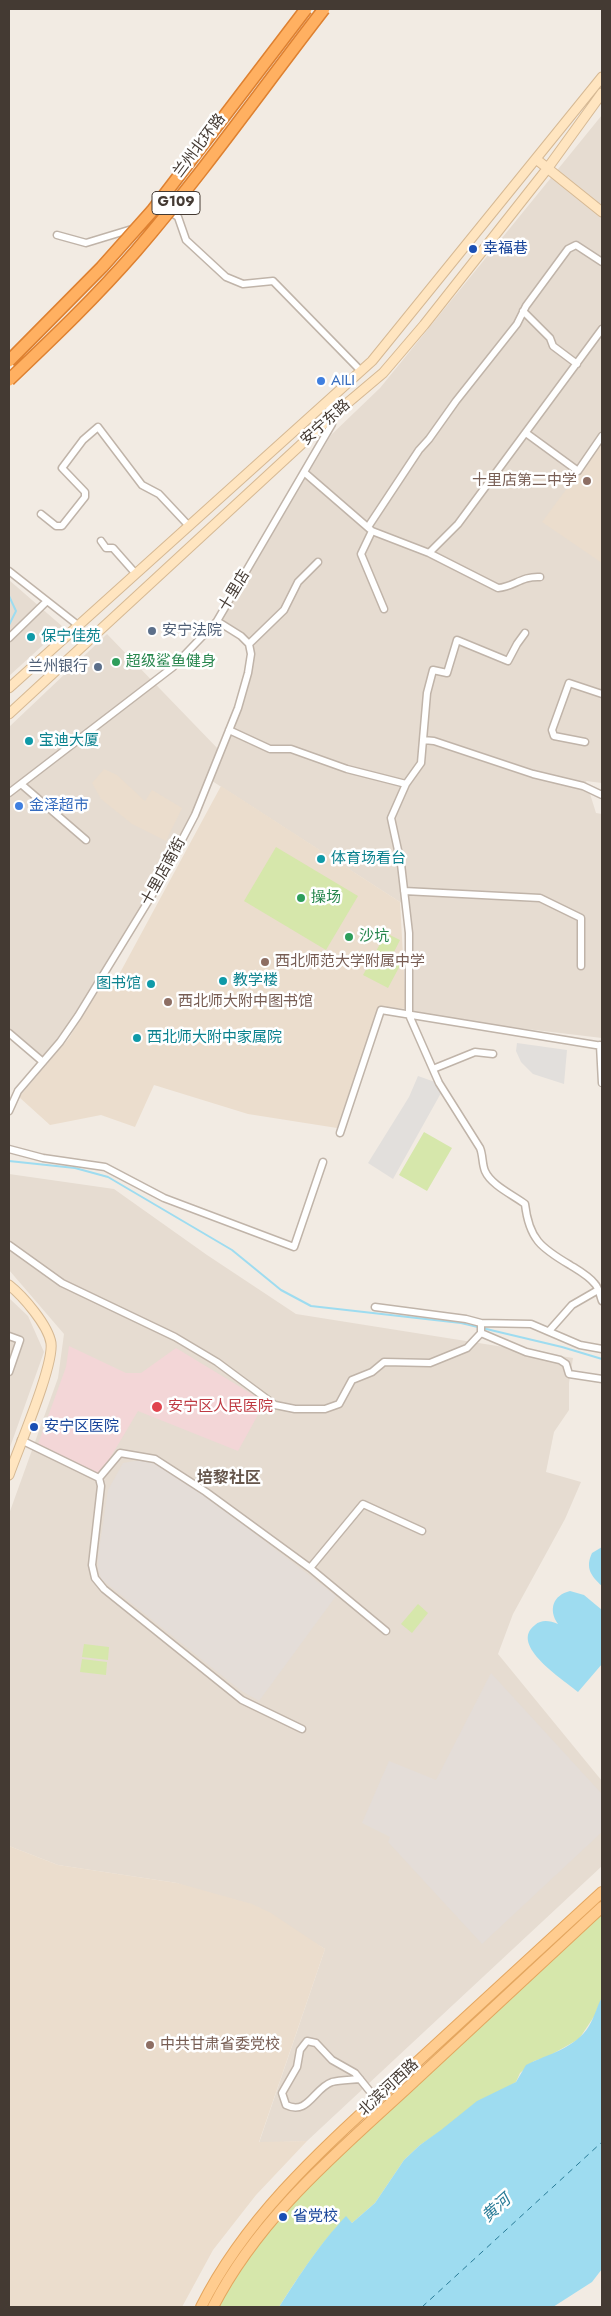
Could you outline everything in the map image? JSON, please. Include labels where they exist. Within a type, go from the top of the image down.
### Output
[{"type":"highway","name":"兰州北环路","points":[[9,361],[102,267],[152,211],[306,9]]},
{"type":"highway","name":"兰州北环路","points":[[9,380],[88,304],[174,206],[324,9]]},
{"type":"main road","name":"安宁东路","points":[[9,688],[372,362],[601,81]]},
{"type":"main road","name":"安宁东路","points":[[9,714],[332,416],[383,373],[424,326],[547,169],[602,93]]},
{"type":"main road","points":[[536,159],[602,212]]},
{"type":"main road","points":[[9,1284],[19,1293],[48,1333],[51,1343],[50,1356],[44,1377],[9,1475]]},
{"type":"main road","name":"北滨河西路","points":[[202,2307],[231,2256],[272,2201],[325,2148],[602,1892]]},
{"type":"main road","name":"北滨河西路","points":[[213,2307],[239,2262],[282,2208],[332,2158],[602,1907]]},
{"type":"street","points":[[57,235],[86,243],[119,235],[172,213],[178,217],[186,240],[226,277],[243,284],[273,281],[361,372]]},
{"type":"street","points":[[384,609],[362,554],[370,529],[419,450],[517,324],[523,311],[568,249],[576,245],[602,262]]},
{"type":"street","points":[[523,311],[550,338],[553,346],[577,364]]},
{"type":"street","points":[[429,553],[458,524],[602,329]]},
{"type":"street","points":[[328,402],[332,416]]},
{"type":"street","name":"十里店","points":[[9,793],[173,667],[217,621],[305,473],[332,424],[332,416]]},
{"type":"street","points":[[41,514],[56,526],[62,526],[85,496],[85,492],[62,468],[84,440],[98,427],[142,485],[159,494],[189,526]]},
{"type":"street","points":[[526,433],[578,471],[602,436]]},
{"type":"street","points":[[305,473],[370,529],[429,553],[498,588],[506,587],[530,576],[540,577]]},
{"type":"street","points":[[101,541],[106,548],[113,548],[136,574]]},
{"type":"street","points":[[217,621],[241,636],[249,644],[284,610],[298,582],[318,562]]},
{"type":"street","points":[[9,571],[78,626]]},
{"type":"street","points":[[9,638],[47,601]]},
{"type":"street","points":[[525,633],[508,661],[457,640],[447,673],[433,670],[427,694],[421,763],[406,784],[391,818],[401,864],[409,933],[409,1014],[433,1069],[460,1120],[480,1148],[484,1159],[484,1169],[489,1178],[525,1204],[527,1224],[538,1241],[552,1254],[579,1270],[596,1284],[602,1301]]},
{"type":"street","name":"十里店南街","points":[[9,1111],[18,1091],[60,1042],[78,1016],[160,882],[195,815],[229,730],[248,672],[251,654],[249,644]]},
{"type":"street","points":[[585,742],[554,736],[552,730],[569,683],[602,694]]},
{"type":"street","points":[[229,730],[270,750],[291,749],[347,769],[395,783],[406,784]]},
{"type":"street","points":[[423,740],[434,741],[533,774],[583,786],[602,795]]},
{"type":"street","points":[[21,784],[86,840]]},
{"type":"street","points":[[404,891],[540,898],[581,918],[581,966]]},
{"type":"street","points":[[340,1132],[381,1010],[601,1046],[602,1083]]},
{"type":"street","points":[[9,1033],[44,1062]]},
{"type":"street","points":[[433,1069],[475,1052],[492,1054]]},
{"type":"street","points":[[9,1149],[43,1158],[105,1167],[164,1198],[294,1247],[323,1162]]},
{"type":"street","points":[[9,1245],[62,1283],[192,1347],[217,1362],[275,1405],[295,1409],[325,1409],[339,1404],[352,1380],[372,1372],[384,1362],[430,1363],[467,1348],[482,1327]]},
{"type":"street","points":[[549,1331],[572,1305],[598,1290]]},
{"type":"street","points":[[375,1308],[466,1319],[526,1352],[560,1360],[566,1364],[569,1374],[602,1380]]},
{"type":"street","points":[[482,1327],[531,1324],[580,1345],[602,1349]]},
{"type":"street","points":[[9,1336],[20,1340],[9,1372]]},
{"type":"street","points":[[21,1440],[99,1478],[101,1486],[92,1565],[95,1578],[104,1589],[242,1700],[302,1729]]},
{"type":"street","points":[[99,1478],[120,1453],[155,1460],[206,1492],[310,1568],[386,1631]]},
{"type":"street","points":[[310,1568],[363,1504],[422,1531]]},
{"type":"street","points":[[360,2079],[330,2083],[303,2107],[293,2108],[286,2105],[282,2093],[297,2067],[300,2050],[307,2041],[316,2043],[332,2060],[355,2074],[360,2079],[372,2094]]},
{"type":"shaded area","points":[[602,115],[602,783],[586,781],[596,813],[602,814],[602,1038],[409,1015],[403,904],[209,779],[144,908],[80,1009],[41,1061],[9,1034],[9,727],[107,634],[220,751],[238,707],[251,654],[249,644],[220,623],[331,435],[380,388]]},
{"type":"shaded area","name":"十里店第二中学","points":[[602,441],[602,563],[542,522]]},
{"type":"shaded area","points":[[9,580],[63,627],[9,676]]},
{"type":"shaded area","points":[[104,769],[117,775],[145,801],[152,790],[182,808],[166,841],[132,824],[101,799],[92,783]]},
{"type":"shaded area","name":"西北师范大学附属中学","points":[[221,786],[400,902],[406,1009],[379,1006],[337,1128],[248,1114],[154,1085],[135,1127],[101,1115],[50,1125],[19,1097],[69,1038],[106,976],[115,982]]},
{"type":"shaded area","points":[[517,1043],[567,1050],[564,1084],[533,1074],[521,1062],[516,1051]]},
{"type":"shaded area","points":[[418,1076],[435,1082],[441,1093],[393,1179],[368,1163],[409,1097]]},
{"type":"shaded area","points":[[9,1174],[114,1189],[207,1255],[296,1314],[573,1358],[569,1383],[569,1410],[554,1432],[546,1472],[581,1482],[565,1519],[513,1614],[498,1654],[602,1781],[602,1866],[307,2141],[259,2143],[325,1949],[302,1936],[177,1883],[58,1865],[9,1846],[9,1514],[58,1378],[64,1334],[9,1270]]},
{"type":"shaded area","points":[[9,1298],[28,1316],[44,1352],[9,1450]]},
{"type":"shaded area","name":"安宁区人民医院","points":[[69,1346],[126,1373],[141,1373],[176,1348],[265,1402],[238,1451],[138,1411],[100,1475],[38,1444],[66,1367]]},
{"type":"shaded area","points":[[146,1459],[170,1468],[336,1596],[259,1701],[240,1690],[101,1579],[98,1557],[108,1490],[123,1463]]},
{"type":"shaded area","points":[[491,1673],[602,1794],[602,1832],[482,1944],[388,1842],[390,1837],[362,1823],[389,1761],[436,1780]]},
{"type":"shaded area","name":"中共甘肃省委党校","points":[[9,1846],[58,1865],[177,1883],[252,1904],[271,1913],[325,1949],[259,2142],[307,2141],[256,2195],[213,2250],[182,2307],[9,2307]]},
{"type":"green space","name":"操场","points":[[276,847],[358,896],[326,950],[244,901]]},
{"type":"green space","points":[[386,933],[400,940],[393,954],[403,960],[388,988],[363,975]]},
{"type":"green space","points":[[424,1132],[452,1148],[427,1191],[399,1175]]},
{"type":"green space","points":[[418,1604],[428,1613],[412,1633],[401,1624]]},
{"type":"green space","points":[[84,1644],[109,1647],[108,1660],[82,1657]]},
{"type":"green space","points":[[82,1659],[107,1662],[106,1675],[80,1672]]},
{"type":"green space","points":[[602,1907],[602,1997],[595,2015],[579,2039],[547,2057],[534,2061],[520,2073],[516,2082],[420,2145],[404,2160],[375,2203],[352,2223],[346,2217],[327,2238],[279,2307],[213,2307],[282,2208]]},
{"type":"water","points":[[602,1547],[602,1586],[592,1575],[589,1563],[592,1553]]},
{"type":"water","points":[[570,1591],[584,1595],[602,1610],[602,1664],[578,1692],[541,1662],[528,1642],[529,1633],[538,1623],[546,1621],[558,1624],[553,1614],[554,1604],[560,1596]]},
{"type":"water","name":"黄河","points":[[602,1997],[602,2269],[592,2282],[553,2307],[279,2307],[310,2260],[336,2227],[346,2216],[352,2223],[375,2203],[404,2160],[420,2145],[477,2101],[516,2082],[526,2065],[561,2050],[577,2040],[589,2026]]},
{"type":"waterway","points":[[9,596],[16,611],[9,625]]},
{"type":"waterway","points":[[9,1161],[75,1168],[108,1177],[232,1250],[281,1290],[311,1306],[461,1323],[562,1347],[602,1359]]},
{"type":"ferry route","points":[[422,2307],[602,2142]]},
{"type":"place","name":"幸福巷","points":[[473,249]]},
{"type":"place","name":"AILI","points":[[321,381]]},
{"type":"place","name":"十里店第二中学","points":[[587,481]]},
{"type":"place","name":"安宁法院","points":[[152,631]]},
{"type":"place","name":"保宁佳苑","points":[[31,637]]},
{"type":"place","name":"超级鲨鱼健身","points":[[116,662]]},
{"type":"place","name":"兰州银行","points":[[98,667]]},
{"type":"place","name":"宝迪大厦","points":[[29,741]]},
{"type":"place","name":"金泽超市","points":[[19,806]]},
{"type":"place","name":"体育场看台","points":[[321,859]]},
{"type":"place","name":"操场","points":[[301,898]]},
{"type":"place","name":"沙坑","points":[[349,937]]},
{"type":"place","name":"西北师范大学附属中学","points":[[265,962]]},
{"type":"place","name":"教学楼","points":[[223,981]]},
{"type":"place","name":"图书馆","points":[[151,984]]},
{"type":"place","name":"西北师大附中图书馆","points":[[168,1002]]},
{"type":"place","name":"西北师大附中家属院","points":[[137,1038]]},
{"type":"place","name":"安宁区人民医院","points":[[157,1407]]},
{"type":"place","name":"安宁区医院","points":[[34,1427]]},
{"type":"place","name":"中共甘肃省委党校","points":[[150,2045]]},
{"type":"place","name":"省党校","points":[[283,2217]]},
{"type":"district","name":"培黎社区","points":[[229,1479]]}]
